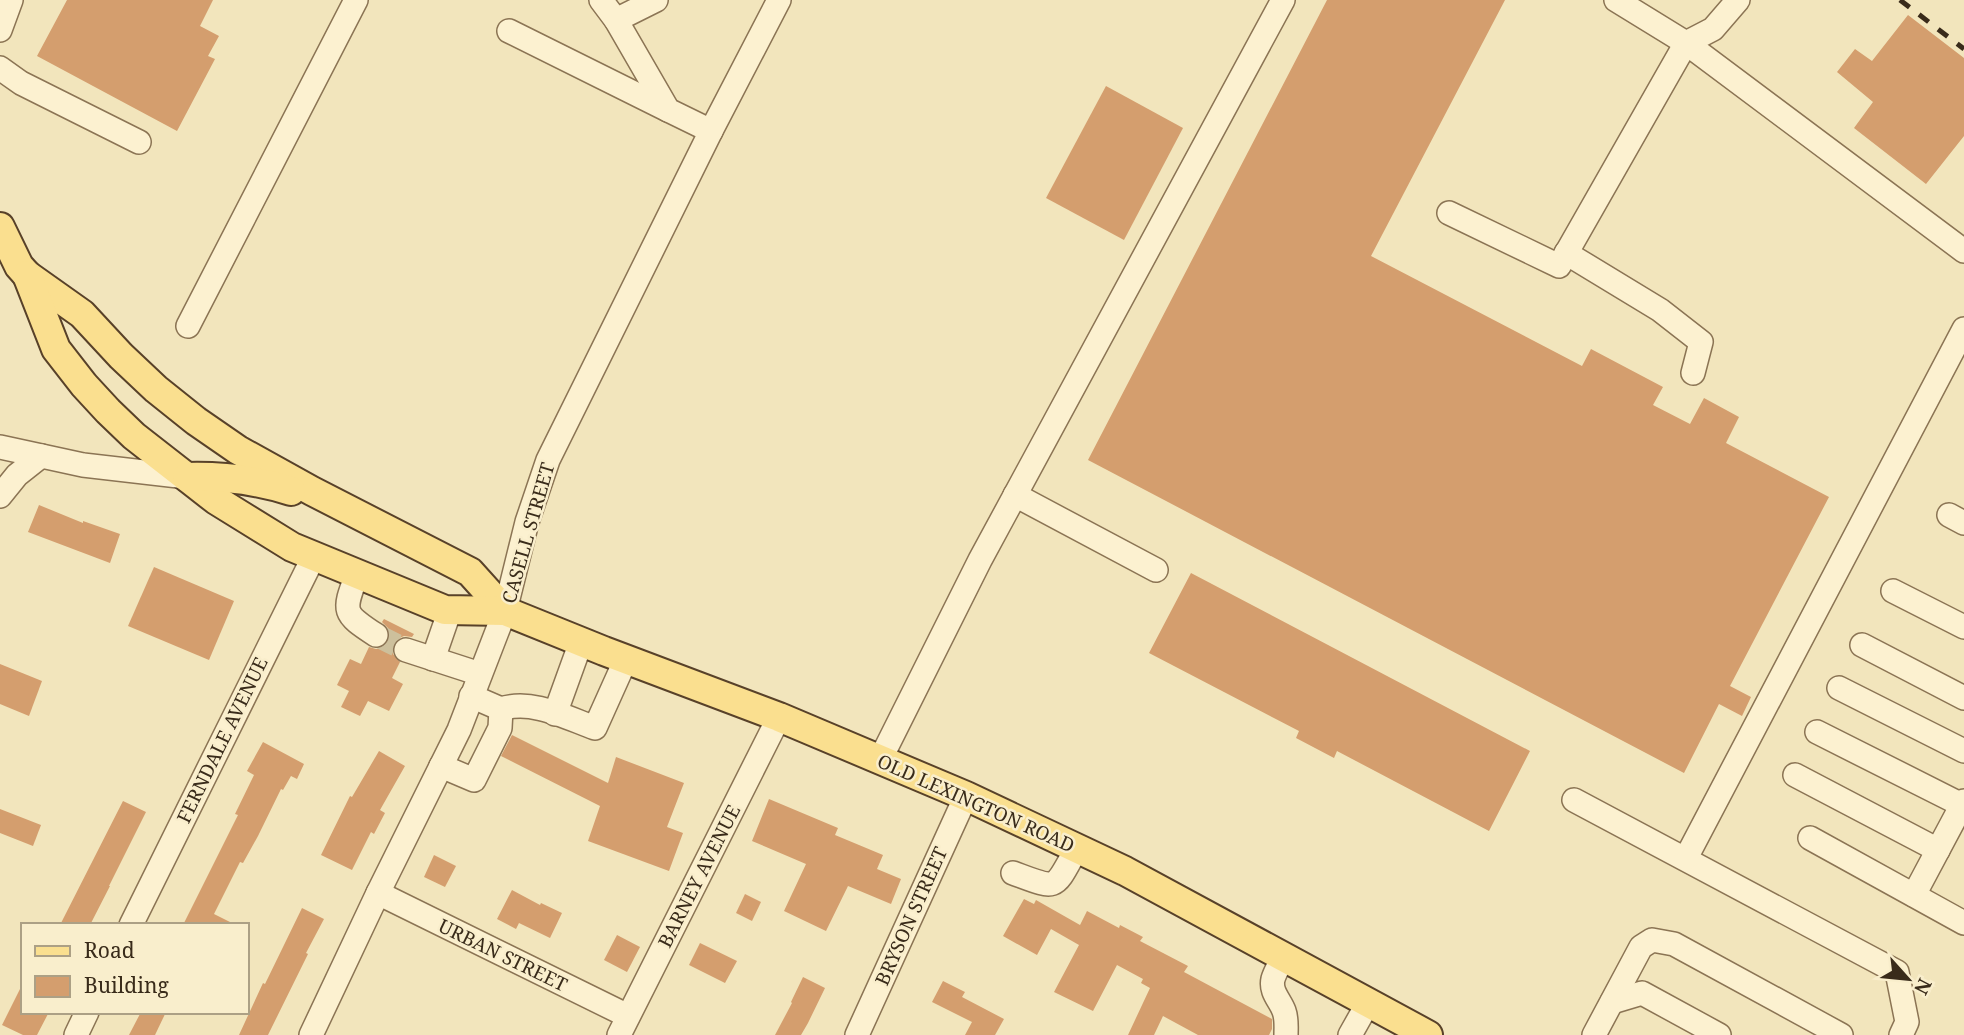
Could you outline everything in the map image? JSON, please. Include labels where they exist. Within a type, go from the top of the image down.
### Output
[{"type":"main road","points":[[0,227],[19,266],[27,275],[82,314],[156,389],[238,450],[341,506]]},
{"type":"main road","name":"OLD LEXINGTON ROAD","points":[[27,275],[57,349],[84,385],[134,436],[216,500],[292,547],[445,610],[505,611],[779,717],[966,796],[1125,870],[1428,1035]]},
{"type":"main road","points":[[187,477],[216,476],[270,485],[341,506]]},
{"type":"main road","name":"OLD LEXINGTON ROAD","points":[[341,506],[470,572],[505,611]]},
{"type":"street","points":[[0,30],[11,0]]},
{"type":"street","points":[[188,326],[356,0]]},
{"type":"street","points":[[601,0],[616,20],[668,110]]},
{"type":"street","points":[[616,20],[656,0]]},
{"type":"street","name":"CASELL STREET","points":[[311,1035],[458,730],[505,611],[527,522],[548,460],[779,0]]},
{"type":"street","points":[[880,760],[980,560],[1283,0]]},
{"type":"street","points":[[1616,0],[1686,43],[1964,251]]},
{"type":"street","points":[[1449,213],[1559,265],[1686,43],[1713,29],[1738,0]]},
{"type":"street","points":[[509,32],[711,131]]},
{"type":"street","points":[[0,68],[21,83],[139,142]]},
{"type":"street","points":[[1566,253],[1660,310],[1701,342],[1693,373]]},
{"type":"street","points":[[1686,858],[1964,329]]},
{"type":"street","points":[[0,447],[83,465],[187,477]]},
{"type":"street","points":[[0,496],[17,475],[41,456]]},
{"type":"street","points":[[1015,495],[1156,570]]},
{"type":"street","name":"FERNDALE AVENUE","points":[[132,923],[313,556]]},
{"type":"street","points":[[357,574],[348,600],[348,610],[353,620],[376,635]]},
{"type":"street","points":[[1893,591],[1964,627]]},
{"type":"street","points":[[433,659],[450,610]]},
{"type":"street","points":[[555,714],[581,642]]},
{"type":"street","points":[[1862,645],[1964,698]]},
{"type":"street","points":[[406,650],[480,674]]},
{"type":"street","points":[[471,696],[501,709],[515,705],[542,709],[595,727],[626,659]]},
{"type":"street","points":[[1839,688],[1964,751]]},
{"type":"street","points":[[441,766],[474,780],[500,728],[501,709]]},
{"type":"street","name":"BARNEY AVENUE","points":[[624,1026],[779,717]]},
{"type":"street","points":[[1817,732],[1963,803],[1914,895]]},
{"type":"street","points":[[1795,775],[1938,850]]},
{"type":"street","name":"BRYSON STREET","points":[[859,1034],[966,796]]},
{"type":"street","points":[[1574,800],[1897,972],[1907,1022],[1901,1035]]},
{"type":"street","points":[[1810,838],[1964,923]]},
{"type":"street","points":[[1013,873],[1046,885],[1053,884],[1077,848]]},
{"type":"street","name":"URBAN STREET","points":[[378,894],[624,1026]]},
{"type":"street","points":[[1594,1035],[1641,947],[1653,940],[1674,944],[1841,1035]]},
{"type":"street","points":[[1283,957],[1273,978],[1272,987],[1287,1021],[1286,1035]]},
{"type":"street","points":[[1612,1002],[1642,993],[1719,1035]]},
{"type":"street","points":[[1350,1035],[1368,1003]]},
{"type":"street","points":[[76,1035],[87,1014]]},
{"type":"building","points":[[67,0],[213,0],[200,26],[219,36],[208,56],[215,59],[177,131],[37,56]]},
{"type":"building","points":[[1327,0],[1505,0],[1371,256],[1582,366],[1591,349],[1663,387],[1653,405],[1690,424],[1704,398],[1739,417],[1726,443],[1829,497],[1730,686],[1751,697],[1742,716],[1719,704],[1684,773],[1088,460]]},
{"type":"building","points":[[1908,15],[1964,58],[1964,136],[1926,184],[1854,128],[1873,102],[1837,72],[1855,49],[1872,61]]},
{"type":"building","points":[[1106,86],[1183,128],[1124,240],[1046,198]]},
{"type":"building","points":[[39,505],[83,523],[120,534],[110,563],[28,532]]},
{"type":"building","points":[[154,567],[234,601],[209,660],[128,626]]},
{"type":"building","points":[[1191,573],[1530,751],[1489,831],[1337,751],[1334,758],[1296,738],[1299,731],[1149,653]]},
{"type":"building","points":[[384,619],[414,634],[412,637],[397,639],[393,646],[393,654],[400,662],[392,678],[403,684],[389,711],[368,701],[360,716],[341,707],[349,691],[337,685],[350,659],[361,664],[369,647],[382,648],[387,643],[390,635],[382,622]]},
{"type":"building","points":[[0,664],[42,681],[29,716],[0,704]]},
{"type":"building","points":[[512,735],[608,783],[616,757],[684,783],[667,827],[683,833],[669,871],[588,841],[600,806],[501,756]]},
{"type":"building","points":[[263,742],[304,764],[297,779],[291,776],[283,790],[281,789],[214,914],[232,923],[184,923],[238,815],[235,814],[254,775],[247,771]]},
{"type":"building","points":[[379,751],[405,766],[380,810],[385,813],[374,834],[371,832],[352,870],[321,855],[350,796],[352,797]]},
{"type":"building","points":[[769,799],[838,828],[835,835],[883,855],[877,869],[901,879],[891,904],[848,886],[826,931],[784,911],[806,864],[752,841]]},
{"type":"building","points":[[123,801],[146,812],[91,923],[61,923]]},
{"type":"building","points":[[0,809],[41,825],[33,846],[0,833]]},
{"type":"building","points":[[434,855],[456,866],[445,887],[424,877]]},
{"type":"building","points":[[512,890],[562,913],[550,938],[519,923],[516,929],[497,919]]},
{"type":"building","points":[[745,894],[761,902],[752,921],[736,913]]},
{"type":"building","points":[[1024,899],[1034,904],[1036,900],[1080,925],[1087,911],[1143,937],[1140,941],[1188,966],[1184,972],[1272,1019],[1269,1035],[1198,1035],[1163,1016],[1154,1035],[1128,1035],[1150,988],[1141,983],[1143,979],[1117,965],[1093,1011],[1054,992],[1079,945],[1051,929],[1037,955],[1003,936]]},
{"type":"building","points":[[302,908],[324,919],[268,1035],[239,1035],[263,983],[265,984]]},
{"type":"building","points":[[617,935],[640,947],[627,972],[604,960]]},
{"type":"building","points":[[700,943],[737,961],[725,983],[689,965]]},
{"type":"building","points":[[803,977],[825,988],[801,1035],[775,1035],[792,1003]]},
{"type":"building","points":[[943,981],[965,992],[962,997],[1004,1019],[995,1035],[965,1035],[972,1022],[932,1002]]},
{"type":"building","points":[[21,987],[21,1014],[48,1014],[37,1035],[23,1035],[2,1025]]},
{"type":"building","points":[[140,1014],[165,1014],[155,1035],[129,1035]]},
{"type":"tunnel","points":[[376,635],[406,650]]},
{"type":"railway","points":[[1900,0],[1964,49]]}]
